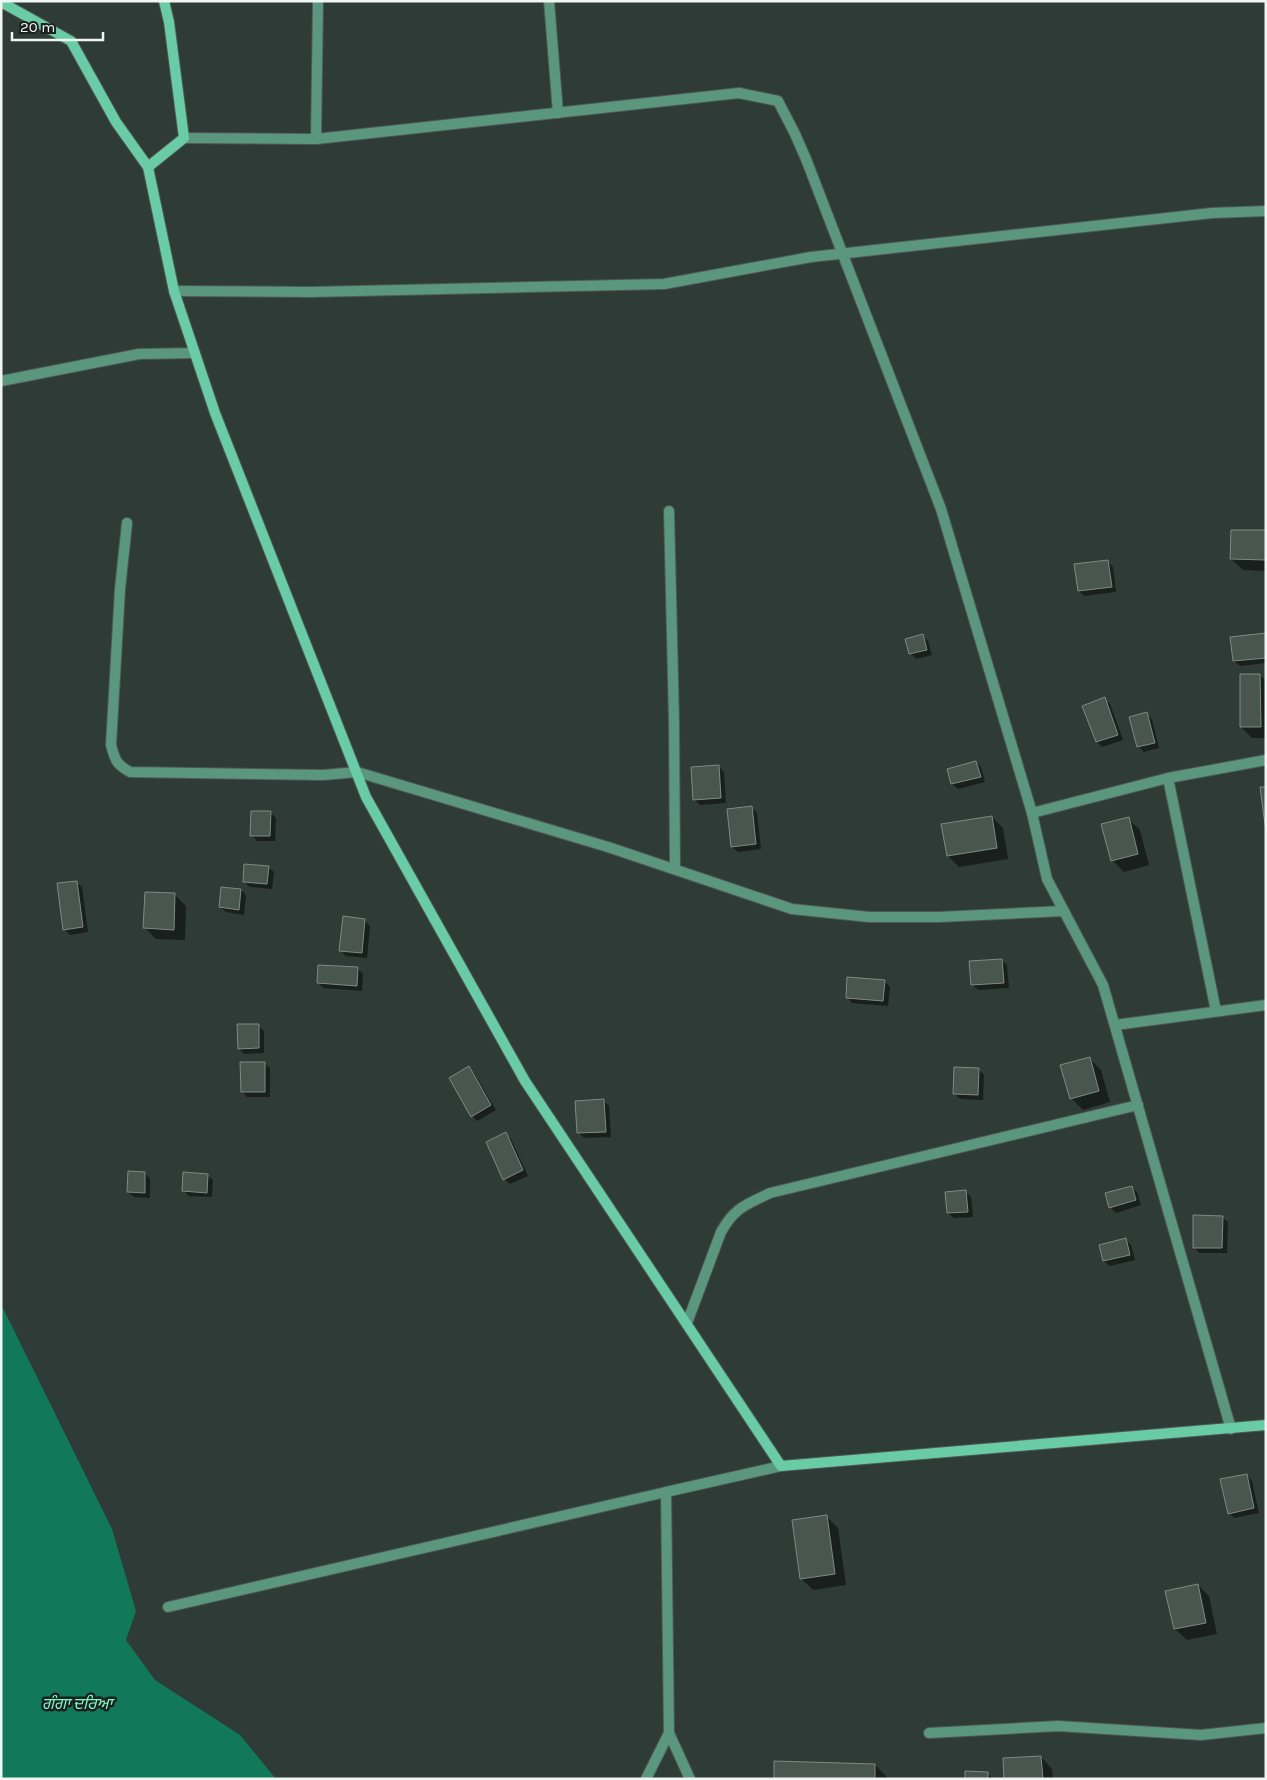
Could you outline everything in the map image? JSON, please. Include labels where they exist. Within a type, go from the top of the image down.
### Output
[{"type":"street","points":[[164,1],[169,22],[184,138]]},
{"type":"street","points":[[316,139],[318,1]]},
{"type":"street","points":[[550,1],[558,113]]},
{"type":"street","points":[[1,2],[71,41],[116,122],[148,167],[174,291],[194,353],[215,413],[366,797],[525,1081],[781,1466]]},
{"type":"street","points":[[148,167],[184,138],[316,139],[739,93],[778,101],[796,134],[942,509],[1032,813],[1047,880],[1103,985],[1231,1429]]},
{"type":"street","points":[[174,291],[321,292],[664,284],[811,257],[1212,213],[1266,212]]},
{"type":"street","points":[[1,381],[139,354],[194,353]]},
{"type":"street","points":[[669,511],[675,869]]},
{"type":"street","points":[[127,523],[120,589],[111,745],[116,761],[121,767],[130,772],[161,774],[323,775],[357,772],[608,847],[792,909],[859,916],[939,917],[1064,911]]},
{"type":"street","points":[[1032,813],[1168,778],[1266,760]]},
{"type":"street","points":[[1168,778],[1216,1011]]},
{"type":"street","points":[[1115,1025],[1266,1005]]},
{"type":"street","points":[[687,1323],[721,1232],[727,1222],[736,1210],[770,1193],[1138,1105]]},
{"type":"street","points":[[168,1607],[781,1466],[1266,1425]]},
{"type":"street","points":[[666,1492],[669,1733],[690,1779]]},
{"type":"street","points":[[929,1733],[1058,1726],[1201,1735],[1266,1728]]},
{"type":"street","points":[[646,1779],[669,1733]]},
{"type":"water","name":"ਗੰਗਾ ਦਰਿਆ","points":[[1,1304],[112,1529],[136,1611],[126,1640],[155,1680],[240,1735],[276,1779],[1,1779]]},
{"type":"building","points":[[1231,530],[1266,530],[1266,560],[1230,559]]},
{"type":"building","points":[[1108,560],[1112,587],[1078,591],[1074,564]]},
{"type":"building","points":[[1266,633],[1266,658],[1233,661],[1230,637]]},
{"type":"building","points":[[923,634],[927,650],[909,654],[905,639]]},
{"type":"building","points":[[1240,674],[1260,674],[1261,727],[1240,727]]},
{"type":"building","points":[[1105,697],[1118,735],[1096,742],[1082,706]]},
{"type":"building","points":[[1147,712],[1155,743],[1137,747],[1129,717]]},
{"type":"building","points":[[976,761],[981,777],[951,784],[947,769]]},
{"type":"building","points":[[719,765],[721,798],[693,800],[691,767]]},
{"type":"building","points":[[1260,787],[1266,787],[1266,832]]},
{"type":"building","points":[[752,806],[756,844],[731,847],[727,809]]},
{"type":"building","points":[[251,811],[271,811],[270,836],[250,836]]},
{"type":"building","points":[[992,816],[997,848],[947,856],[941,824]]},
{"type":"building","points":[[1129,817],[1138,854],[1111,861],[1101,824]]},
{"type":"building","points":[[244,864],[269,866],[267,884],[243,882]]},
{"type":"building","points":[[77,881],[83,927],[63,930],[57,883]]},
{"type":"building","points":[[221,887],[241,889],[239,910],[219,907]]},
{"type":"building","points":[[145,892],[175,893],[174,930],[143,928]]},
{"type":"building","points":[[343,916],[365,919],[362,953],[339,951]]},
{"type":"building","points":[[1002,959],[1004,983],[971,985],[969,961]]},
{"type":"building","points":[[318,965],[358,967],[357,986],[317,983]]},
{"type":"building","points":[[847,977],[885,980],[883,1001],[846,998]]},
{"type":"building","points":[[237,1024],[259,1024],[259,1048],[238,1049]]},
{"type":"building","points":[[1090,1057],[1099,1091],[1070,1099],[1060,1065]]},
{"type":"building","points":[[240,1062],[265,1062],[265,1092],[241,1092]]},
{"type":"building","points":[[469,1066],[491,1105],[471,1117],[449,1078]]},
{"type":"building","points":[[954,1067],[979,1068],[978,1095],[953,1094]]},
{"type":"building","points":[[604,1099],[606,1132],[577,1133],[575,1101]]},
{"type":"building","points":[[506,1132],[523,1170],[503,1180],[486,1142]]},
{"type":"building","points":[[128,1171],[145,1172],[145,1193],[127,1192]]},
{"type":"building","points":[[183,1172],[208,1174],[207,1193],[182,1191]]},
{"type":"building","points":[[1132,1186],[1136,1200],[1109,1208],[1105,1193]]},
{"type":"building","points":[[966,1190],[968,1212],[947,1213],[945,1192]]},
{"type":"building","points":[[1193,1215],[1223,1216],[1222,1248],[1193,1248]]},
{"type":"building","points":[[1126,1238],[1130,1255],[1103,1261],[1099,1245]]},
{"type":"building","points":[[1247,1474],[1254,1508],[1228,1514],[1220,1479]]},
{"type":"building","points":[[827,1515],[835,1574],[800,1579],[792,1520]]},
{"type":"building","points":[[1198,1584],[1206,1623],[1174,1629],[1165,1591]]},
{"type":"building","points":[[1041,1756],[1043,1779],[1004,1779],[1003,1758]]},
{"type":"building","points":[[774,1761],[875,1764],[875,1779],[774,1779]]},
{"type":"building","points":[[965,1771],[988,1772],[988,1779],[965,1779]]}]
